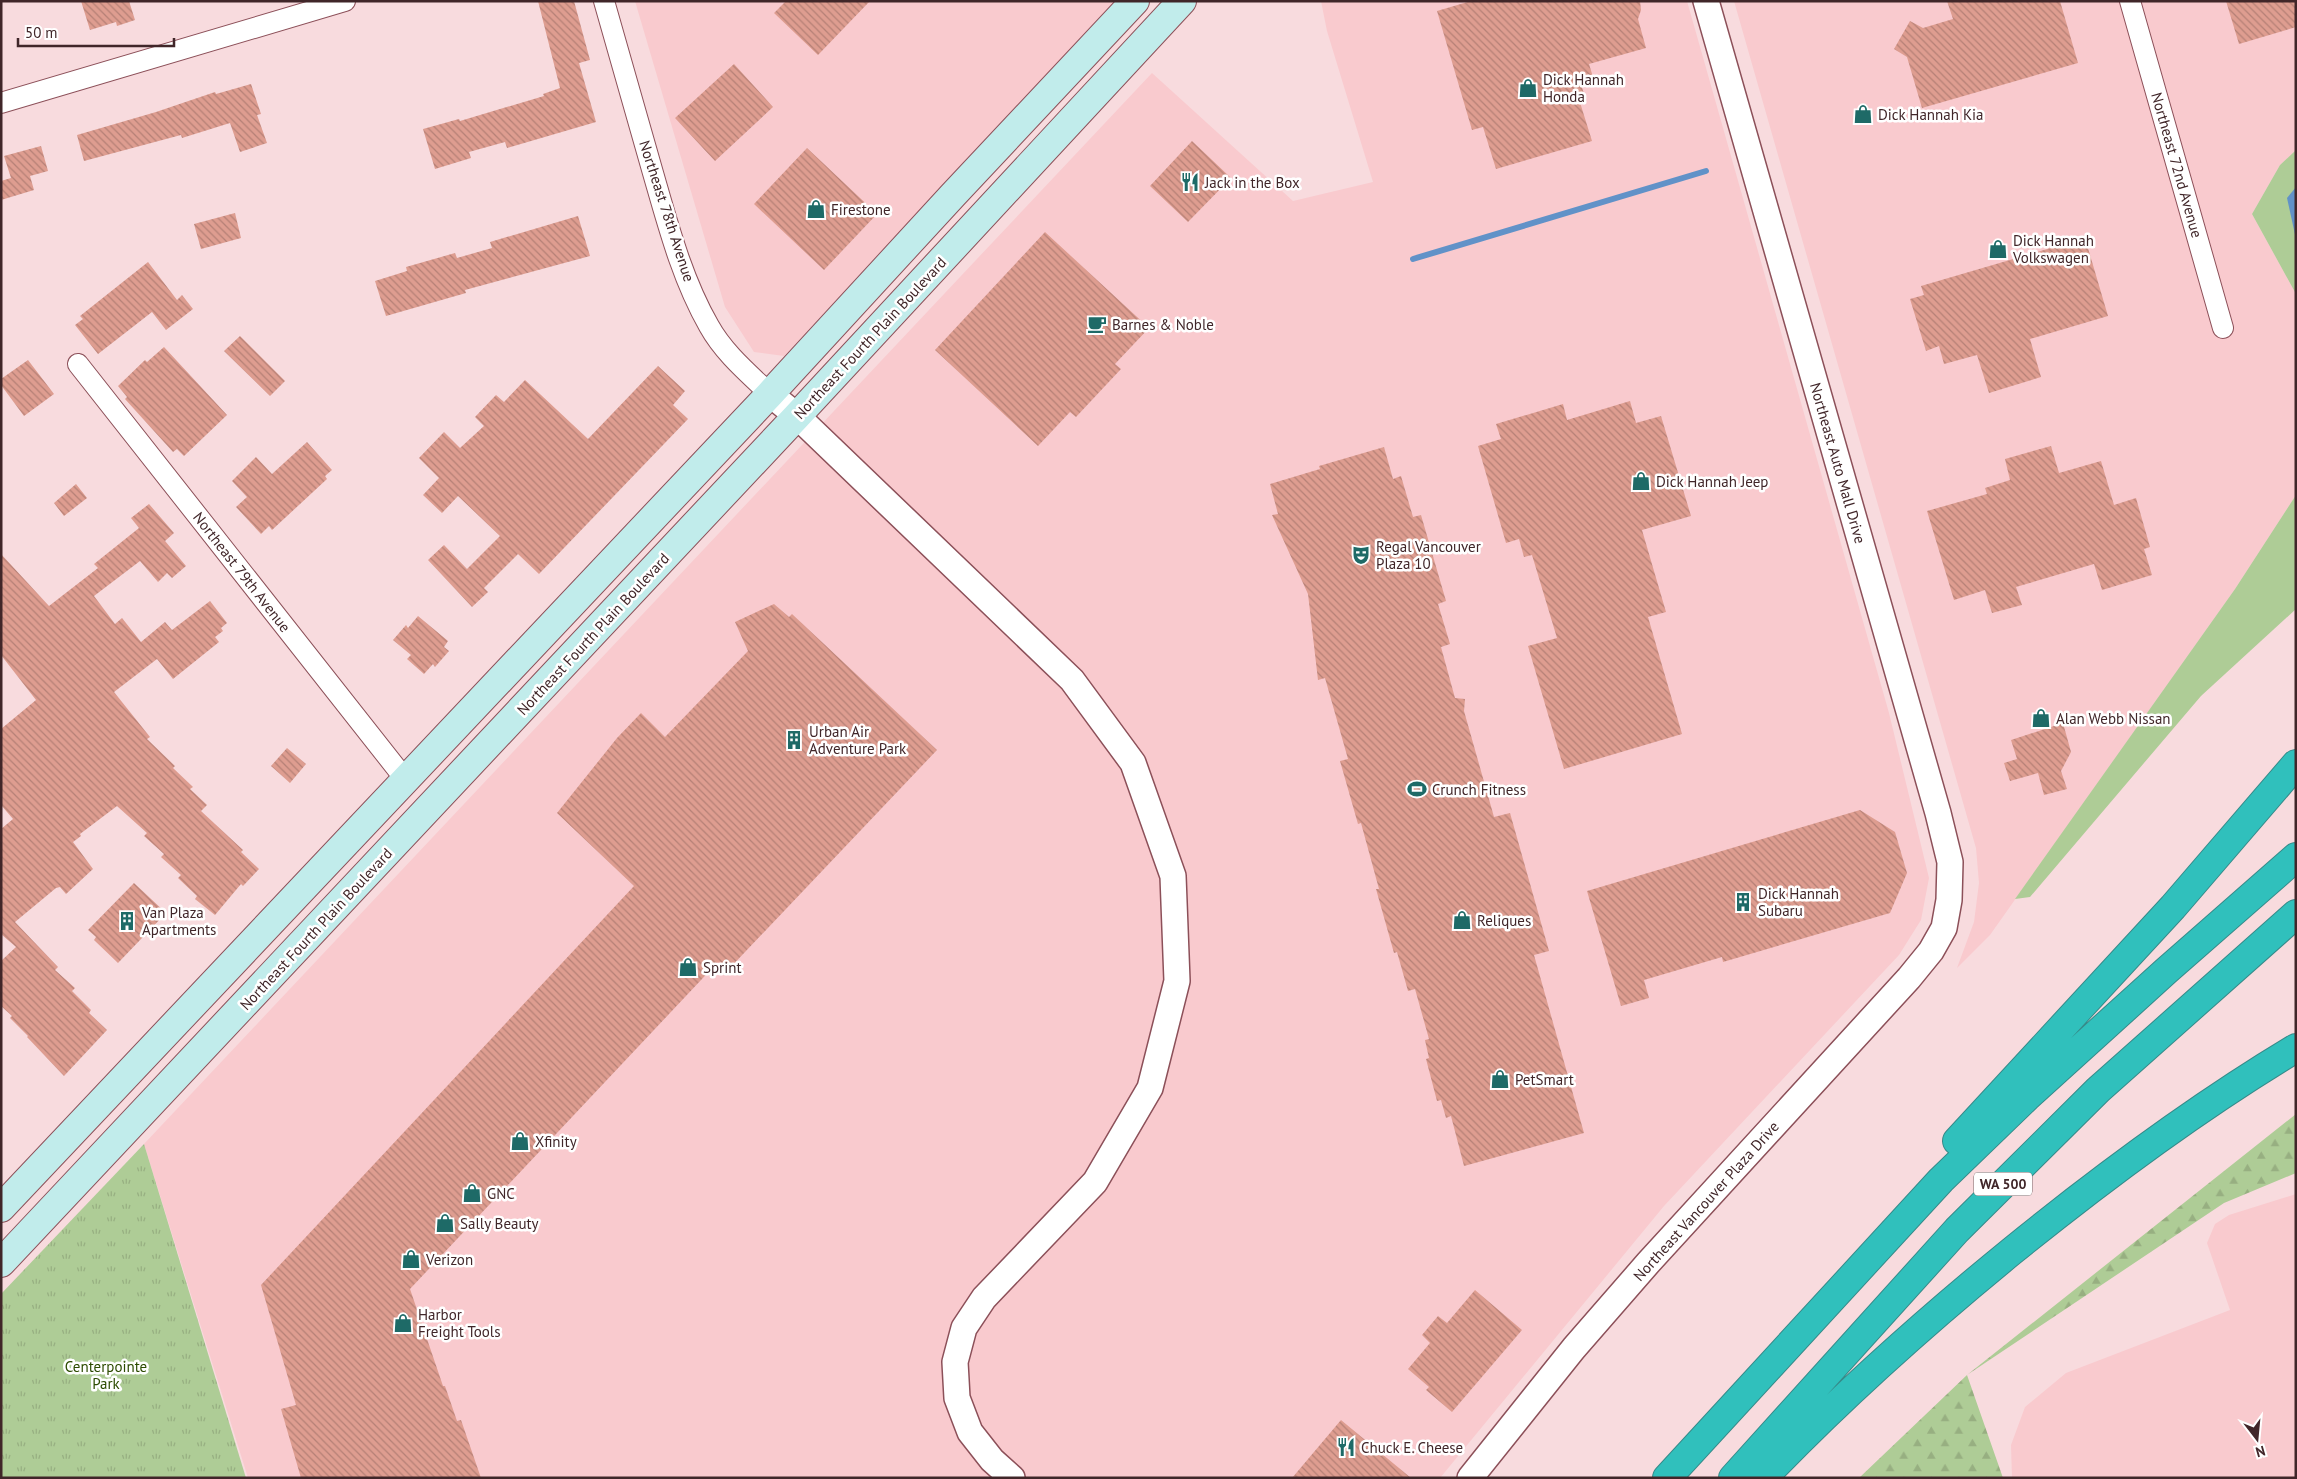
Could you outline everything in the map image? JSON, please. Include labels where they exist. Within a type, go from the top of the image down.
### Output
[{"type":"highway","points":[[1884,1240],[1932,1169],[2173,907],[2296,764]]},
{"type":"highway","name":"WA 500","points":[[1667,1478],[1941,1180],[2166,971],[2296,857]]},
{"type":"highway","name":"WA 500","points":[[1733,1478],[1951,1237],[2019,1168],[2098,1090],[2296,914]]},
{"type":"highway","points":[[1763,1478],[1891,1354],[2034,1234],[2109,1175],[2179,1125],[2296,1048]]},
{"type":"main road","points":[[1,1208],[770,394],[952,195],[1135,1]]},
{"type":"main road","name":"Northeast Fourth Plain Boulevard","points":[[1,1263],[797,416],[1165,11],[1182,1]]},
{"type":"street","points":[[1,103],[345,1]]},
{"type":"street","name":"Northeast 78th Avenue","points":[[604,1],[669,229],[686,279],[709,326],[721,344],[743,369],[797,416],[1072,680],[1133,763],[1174,876],[1176,982],[1150,1088],[1095,1182],[984,1298],[964,1328],[955,1362],[957,1398],[970,1432],[992,1460],[1012,1478]]},
{"type":"street","name":"Northeast Auto Mall Drive","points":[[1706,1],[1940,822],[1950,862],[1949,900],[1944,928]]},
{"type":"street","name":"Northeast 72nd Avenue","points":[[2130,1],[2223,328]]},
{"type":"street","name":"Northeast 79th Avenue","points":[[78,364],[405,780]]},
{"type":"street","name":"Northeast Vancouver Plaza Drive","points":[[1470,1478],[1574,1348],[1648,1263],[1909,978],[1931,951],[1944,928]]},
{"type":"shaded area","points":[[635,1],[1115,1],[784,356],[754,352],[725,307]]},
{"type":"shaded area","points":[[1321,1],[1687,1],[1889,713],[1929,878],[1921,920],[1899,955],[1664,1206],[1440,1478],[248,1478],[144,1144],[1152,73],[1293,201],[1373,182],[1327,31]]},
{"type":"shaded area","points":[[1734,1],[2296,1],[2296,150],[2280,165],[2252,214],[2296,294],[2296,495],[2235,589],[1990,935],[1957,968],[1974,922],[1979,883],[1976,848]]},
{"type":"shaded area","points":[[2296,1194],[2296,1478],[2012,1478],[2011,1445],[2025,1407],[2066,1373],[2230,1310],[2207,1243],[2215,1224],[2229,1215]]},
{"type":"green space","points":[[2296,150],[2296,294],[2252,214],[2280,165]]},
{"type":"green space","points":[[2296,495],[2296,609],[2201,696],[2030,897],[2015,899],[2235,589]]},
{"type":"green space","points":[[2296,1114],[2296,1173],[2224,1203],[1967,1375]]},
{"type":"green space","name":"Centerpointe Park","points":[[144,1144],[246,1478],[1,1478],[1,1294]]},
{"type":"green space","points":[[1967,1375],[2003,1478],[1859,1478]]},
{"type":"water","points":[[2296,187],[2296,239],[2287,198]]},
{"type":"building","points":[[81,1],[129,1],[135,20],[117,26],[116,22],[90,30]]},
{"type":"building","points":[[538,1],[574,1],[590,60],[579,63],[596,122],[507,148],[505,142],[469,152],[471,158],[435,169],[423,129],[459,119],[460,121],[544,96],[543,94],[560,88]]},
{"type":"building","points":[[786,1],[870,1],[818,55],[774,13]]},
{"type":"building","points":[[1471,1],[1640,1],[1641,10],[1638,19],[1646,48],[1589,64],[1593,77],[1580,81],[1584,94],[1578,96],[1592,141],[1496,169],[1483,127],[1472,130],[1437,11]]},
{"type":"building","points":[[1947,1],[2060,1],[2078,63],[1922,108],[1907,57],[1894,49],[1910,21],[1923,28],[1953,19]]},
{"type":"building","points":[[2226,1],[2296,1],[2296,27],[2239,44]]},
{"type":"building","points":[[734,64],[773,107],[715,161],[675,118]]},
{"type":"building","points":[[251,84],[261,114],[257,115],[267,143],[240,152],[230,123],[182,138],[181,135],[84,161],[77,135],[156,112],[215,92],[216,94]]},
{"type":"building","name":"Jack in the Box","points":[[1192,141],[1231,178],[1188,222],[1150,186]]},
{"type":"building","points":[[41,146],[48,171],[30,176],[34,190],[1,200],[1,181],[11,178],[4,156]]},
{"type":"building","name":"Firestone","points":[[807,148],[877,214],[824,270],[754,204]]},
{"type":"building","points":[[235,213],[241,238],[201,249],[194,224]]},
{"type":"building","points":[[578,216],[590,256],[465,290],[466,293],[386,316],[375,281],[407,271],[406,267],[455,253],[457,258],[492,248],[490,242]]},
{"type":"building","name":"Barnes & Noble","points":[[1045,232],[1149,328],[1115,364],[1121,369],[1076,417],[1070,412],[1038,446],[935,350]]},
{"type":"building","points":[[2085,238],[2108,316],[2030,339],[2041,377],[1989,393],[1977,355],[1944,364],[1939,346],[1926,351],[1910,299],[1924,295],[1921,286]]},
{"type":"building","points":[[148,262],[177,300],[182,295],[193,309],[166,330],[152,312],[98,354],[75,325],[83,319],[80,316]]},
{"type":"building","points":[[240,336],[285,381],[270,396],[224,351]]},
{"type":"building","points":[[164,347],[227,415],[184,456],[177,449],[173,452],[125,399],[127,397],[118,386],[145,360],[147,362]]},
{"type":"building","points":[[28,360],[54,394],[24,416],[1,385],[1,379]]},
{"type":"building","points":[[658,366],[685,391],[673,405],[688,419],[539,574],[518,554],[484,588],[488,592],[472,607],[428,560],[444,545],[467,569],[500,536],[458,496],[442,513],[423,495],[439,478],[419,458],[444,432],[460,448],[484,426],[475,417],[496,395],[504,402],[525,380],[588,439]]},
{"type":"building","points":[[1630,401],[1636,423],[1661,416],[1691,516],[1642,530],[1666,612],[1648,617],[1682,734],[1564,769],[1528,646],[1557,638],[1532,555],[1524,557],[1519,539],[1506,543],[1478,446],[1501,439],[1496,424],[1563,404],[1567,420]]},
{"type":"building","points":[[307,442],[332,470],[325,476],[327,479],[272,530],[269,526],[261,534],[236,507],[247,497],[232,481],[256,457],[272,474]]},
{"type":"building","points":[[2051,446],[2059,473],[2101,461],[2114,505],[2136,498],[2150,547],[2144,549],[2152,575],[2102,590],[2094,564],[2016,587],[2022,605],[1992,613],[1985,590],[1954,600],[1927,511],[1987,494],[1985,488],[2010,480],[2005,459]]},
{"type":"building","points":[[1384,447],[1393,479],[1401,476],[1413,517],[1421,515],[1446,601],[1438,604],[1450,644],[1441,647],[1455,698],[1465,699],[1464,711],[1494,817],[1510,813],[1549,951],[1534,955],[1584,1133],[1464,1166],[1451,1116],[1446,1118],[1441,1100],[1437,1101],[1426,1059],[1429,1058],[1425,1040],[1429,1039],[1415,989],[1408,991],[1397,952],[1394,953],[1376,889],[1379,889],[1361,823],[1358,824],[1340,761],[1348,759],[1325,678],[1318,680],[1308,594],[1272,515],[1278,514],[1270,484],[1320,469],[1319,466]]},
{"type":"building","points":[[76,484],[87,498],[64,516],[54,503]]},
{"type":"building","points":[[149,504],[174,533],[165,541],[186,566],[172,578],[167,573],[158,582],[140,561],[94,596],[115,624],[122,618],[141,642],[165,622],[172,630],[210,601],[227,623],[221,628],[223,631],[215,637],[219,642],[173,679],[157,659],[114,692],[150,737],[147,739],[175,766],[173,768],[193,787],[190,789],[207,805],[201,811],[243,850],[241,852],[259,869],[243,886],[241,884],[215,915],[195,899],[197,896],[178,878],[181,875],[161,857],[164,854],[144,836],[147,833],[117,806],[80,834],[81,836],[73,842],[93,869],[66,894],[60,887],[56,888],[15,922],[58,967],[55,970],[75,988],[72,991],[91,1010],[89,1013],[107,1030],[64,1076],[1,1006],[1,961],[16,947],[1,934],[1,829],[13,819],[1,805],[1,729],[36,700],[1,655],[1,554],[49,606],[98,568],[94,564],[139,528],[131,518]]},
{"type":"building","points":[[774,604],[789,617],[792,614],[937,750],[727,971],[718,962],[410,1289],[443,1386],[445,1386],[457,1421],[461,1420],[481,1478],[301,1478],[281,1409],[296,1405],[261,1285],[634,886],[557,813],[617,738],[641,713],[665,737],[748,651],[735,622]]},
{"type":"building","points":[[418,616],[448,641],[444,647],[449,651],[435,667],[433,664],[424,674],[407,659],[411,655],[393,640],[406,625],[408,628]]},
{"type":"building","points":[[2063,723],[2071,752],[2061,771],[2067,789],[2044,795],[2038,773],[2010,781],[2004,763],[2017,759],[2011,740]]},
{"type":"building","points":[[287,748],[306,764],[290,783],[271,766]]},
{"type":"building","name":"Dick Hannah Subaru","points":[[1860,810],[1895,832],[1907,873],[1890,913],[1723,962],[1722,957],[1644,980],[1649,998],[1621,1006],[1587,891]]},
{"type":"building","name":"Van Plaza Apartments","points":[[134,883],[166,913],[118,963],[94,940],[96,937],[88,930]]},
{"type":"building","points":[[1475,1290],[1522,1330],[1452,1412],[1426,1390],[1429,1387],[1408,1369],[1430,1343],[1422,1335],[1438,1316],[1447,1323]]},
{"type":"building","name":"Chuck E. Cheese","points":[[1341,1420],[1411,1478],[1292,1478]]},
{"type":"waterway","points":[[1413,259],[1706,171]]},
{"type":"place","name":"Dick Hannah Honda","points":[[1528,88]]},
{"type":"place","name":"Dick Hannah Kia","points":[[1863,114]]},
{"type":"place","name":"Jack in the Box","points":[[1190,182]]},
{"type":"place","name":"Firestone","points":[[816,209]]},
{"type":"place","name":"Dick Hannah Volkswagen","points":[[1998,249]]},
{"type":"place","name":"Barnes & Noble","points":[[1097,324]]},
{"type":"place","name":"Dick Hannah Jeep","points":[[1641,481]]},
{"type":"place","name":"Regal Vancouver Plaza 10","points":[[1361,555]]},
{"type":"place","name":"Alan Webb Nissan","points":[[2041,718]]},
{"type":"place","name":"Urban Air Adventure Park","points":[[794,740]]},
{"type":"place","name":"Crunch Fitness","points":[[1417,789]]},
{"type":"place","name":"Dick Hannah Subaru","points":[[1743,902]]},
{"type":"place","name":"Reliques","points":[[1462,920]]},
{"type":"place","name":"Van Plaza Apartments","points":[[127,921]]},
{"type":"place","name":"Sprint","points":[[688,967]]},
{"type":"place","name":"PetSmart","points":[[1500,1079]]},
{"type":"place","name":"Xfinity","points":[[520,1141]]},
{"type":"place","name":"GNC","points":[[472,1193]]},
{"type":"place","name":"Sally Beauty","points":[[445,1223]]},
{"type":"place","name":"Verizon","points":[[411,1259]]},
{"type":"place","name":"Harbor Freight Tools","points":[[403,1323]]},
{"type":"place","name":"Chuck E. Cheese","points":[[1346,1447]]}]
